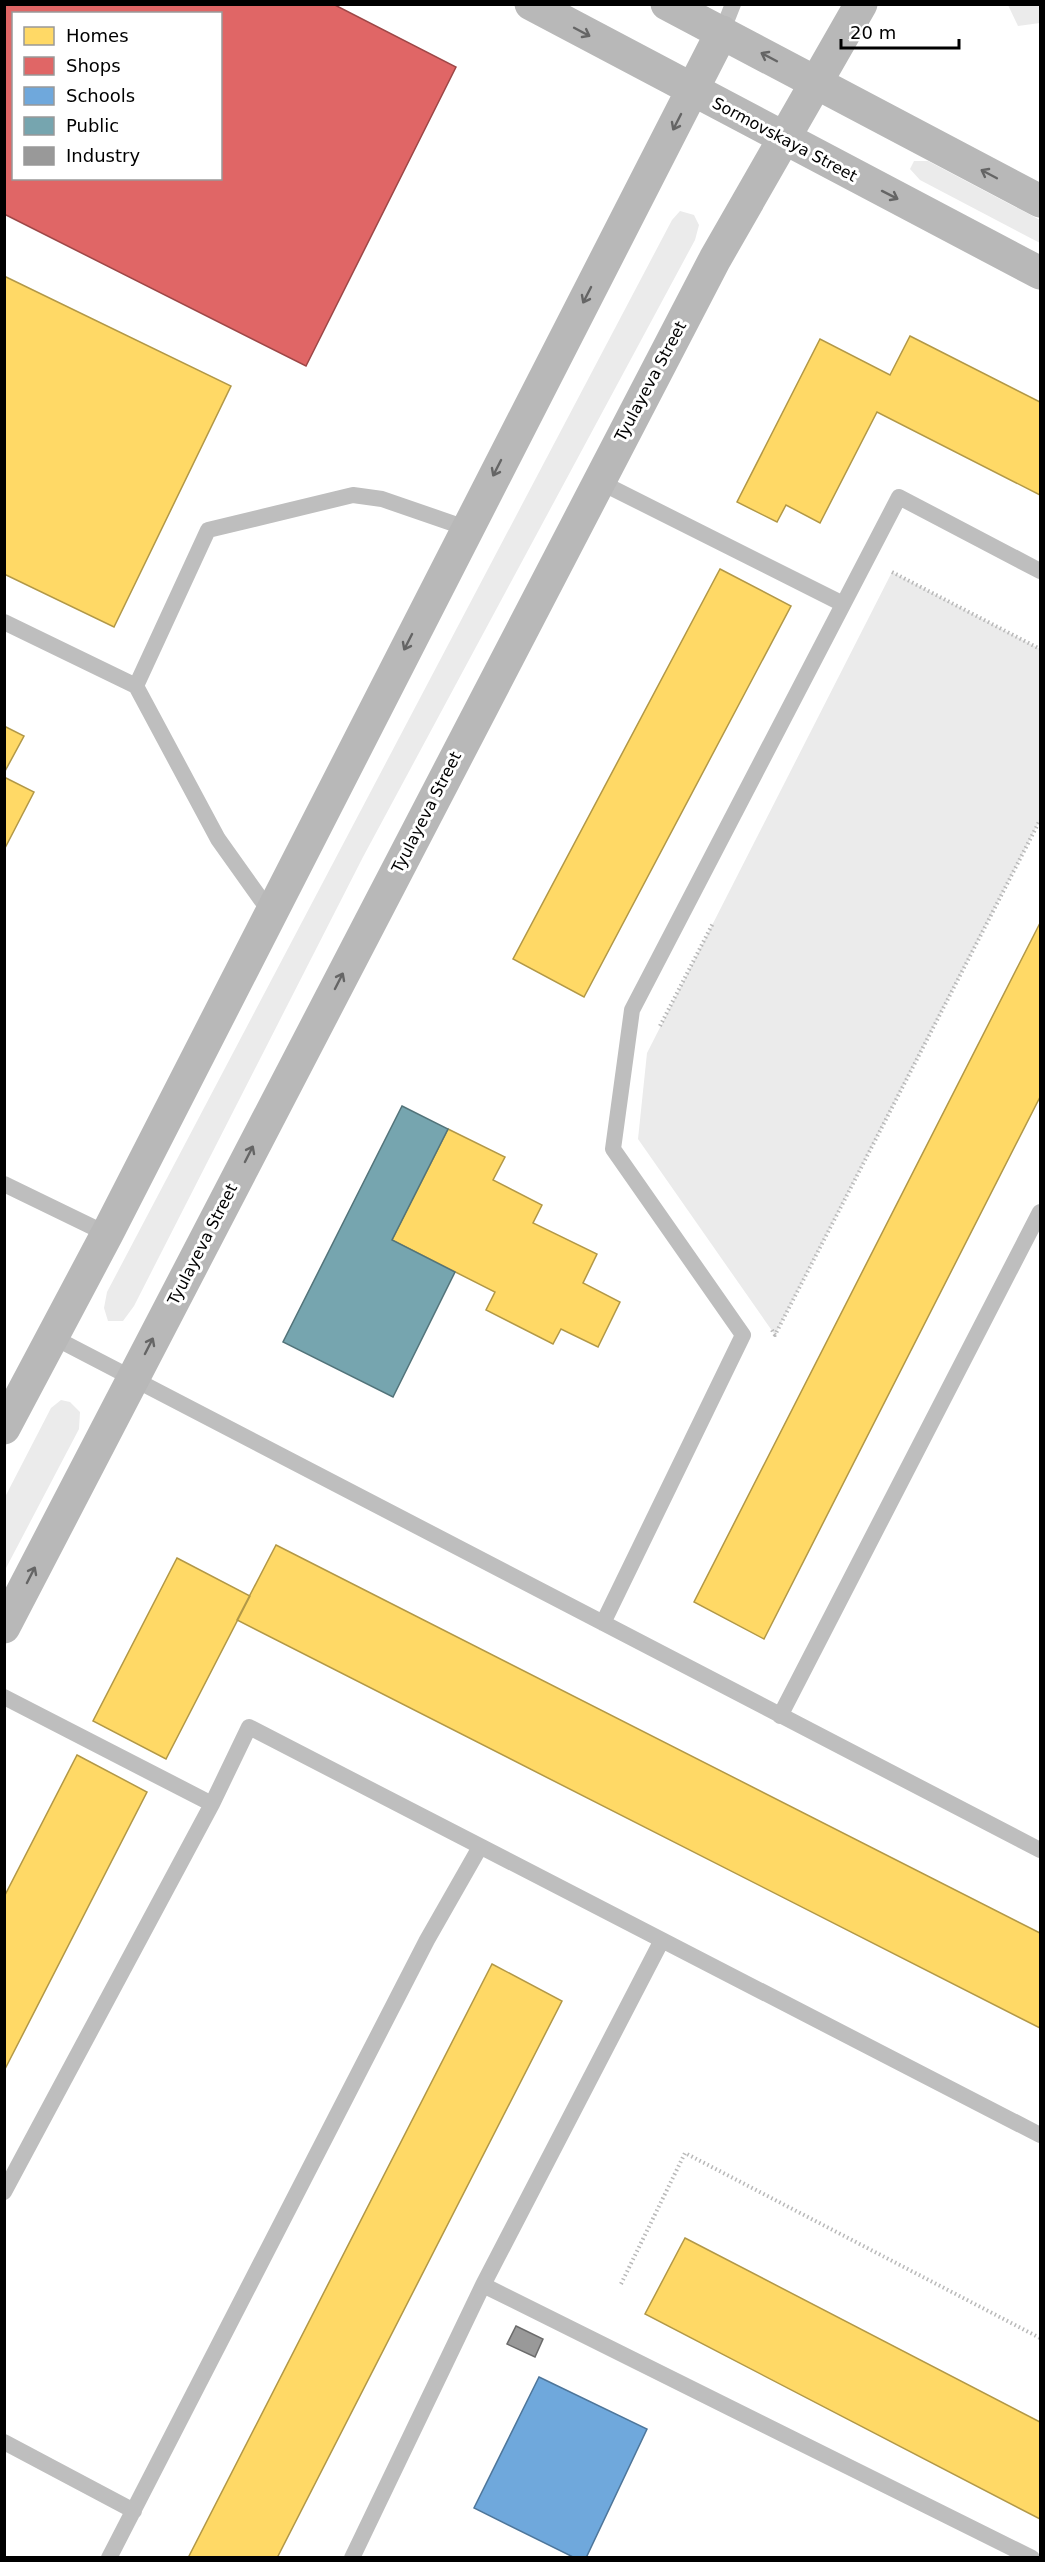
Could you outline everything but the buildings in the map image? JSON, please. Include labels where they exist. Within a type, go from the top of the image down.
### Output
[{"type":"main road","name":"Sormovskaya Street","points":[[531,4],[1041,273]]},
{"type":"main road","points":[[667,4],[727,18],[817,82],[1041,201]]},
{"type":"main road","name":"Tyulayeva Street","points":[[4,1627],[715,259],[861,4]]},
{"type":"main road","points":[[4,1428],[107,1234],[466,528],[693,90],[727,18]]},
{"type":"lane","points":[[598,481],[843,604]]},
{"type":"lane","points":[[136,686],[208,530],[353,495],[382,499],[466,528]]},
{"type":"lane","points":[[603,1623],[743,1335],[613,1149],[632,1010],[899,497],[1041,571]]},
{"type":"lane","points":[[4,622],[136,686],[218,839],[270,912]]},
{"type":"lane","points":[[4,1184],[107,1234]]},
{"type":"lane","points":[[780,1716],[1041,1212]]},
{"type":"lane","points":[[53,1337],[1041,1850]]},
{"type":"lane","points":[[4,1697],[212,1804]]},
{"type":"lane","points":[[4,2192],[212,1804],[249,1727],[1041,2135]]},
{"type":"lane","points":[[110,2558],[427,1940],[480,1847]]},
{"type":"lane","points":[[352,2558],[483,2284],[662,1940]]},
{"type":"lane","points":[[483,2284],[1032,2558]]},
{"type":"lane","points":[[4,2442],[134,2511]]},
{"type":"path","points":[[886,583],[892,572],[1041,649]]},
{"type":"path","points":[[768,1325],[775,1335],[1041,820]]},
{"type":"path","points":[[658,1031],[718,914]]},
{"type":"path","points":[[621,2284],[685,2153],[1041,2338]]},
{"type":"shaded area","points":[[1008,5],[1040,5],[1040,23],[1018,26]]},
{"type":"shaded area","points":[[914,161],[928,161],[1040,220],[1040,243],[920,180],[910,169]]},
{"type":"shaded area","points":[[680,211],[694,215],[699,225],[695,240],[363,857],[134,1306],[123,1321],[108,1321],[104,1308],[107,1292],[672,220]]},
{"type":"shaded area","points":[[892,572],[1040,649],[1040,820],[775,1335],[638,1139],[647,1053]]},
{"type":"shaded area","points":[[61,1400],[70,1402],[80,1412],[79,1429],[5,1570],[5,1497],[51,1408]]}]
